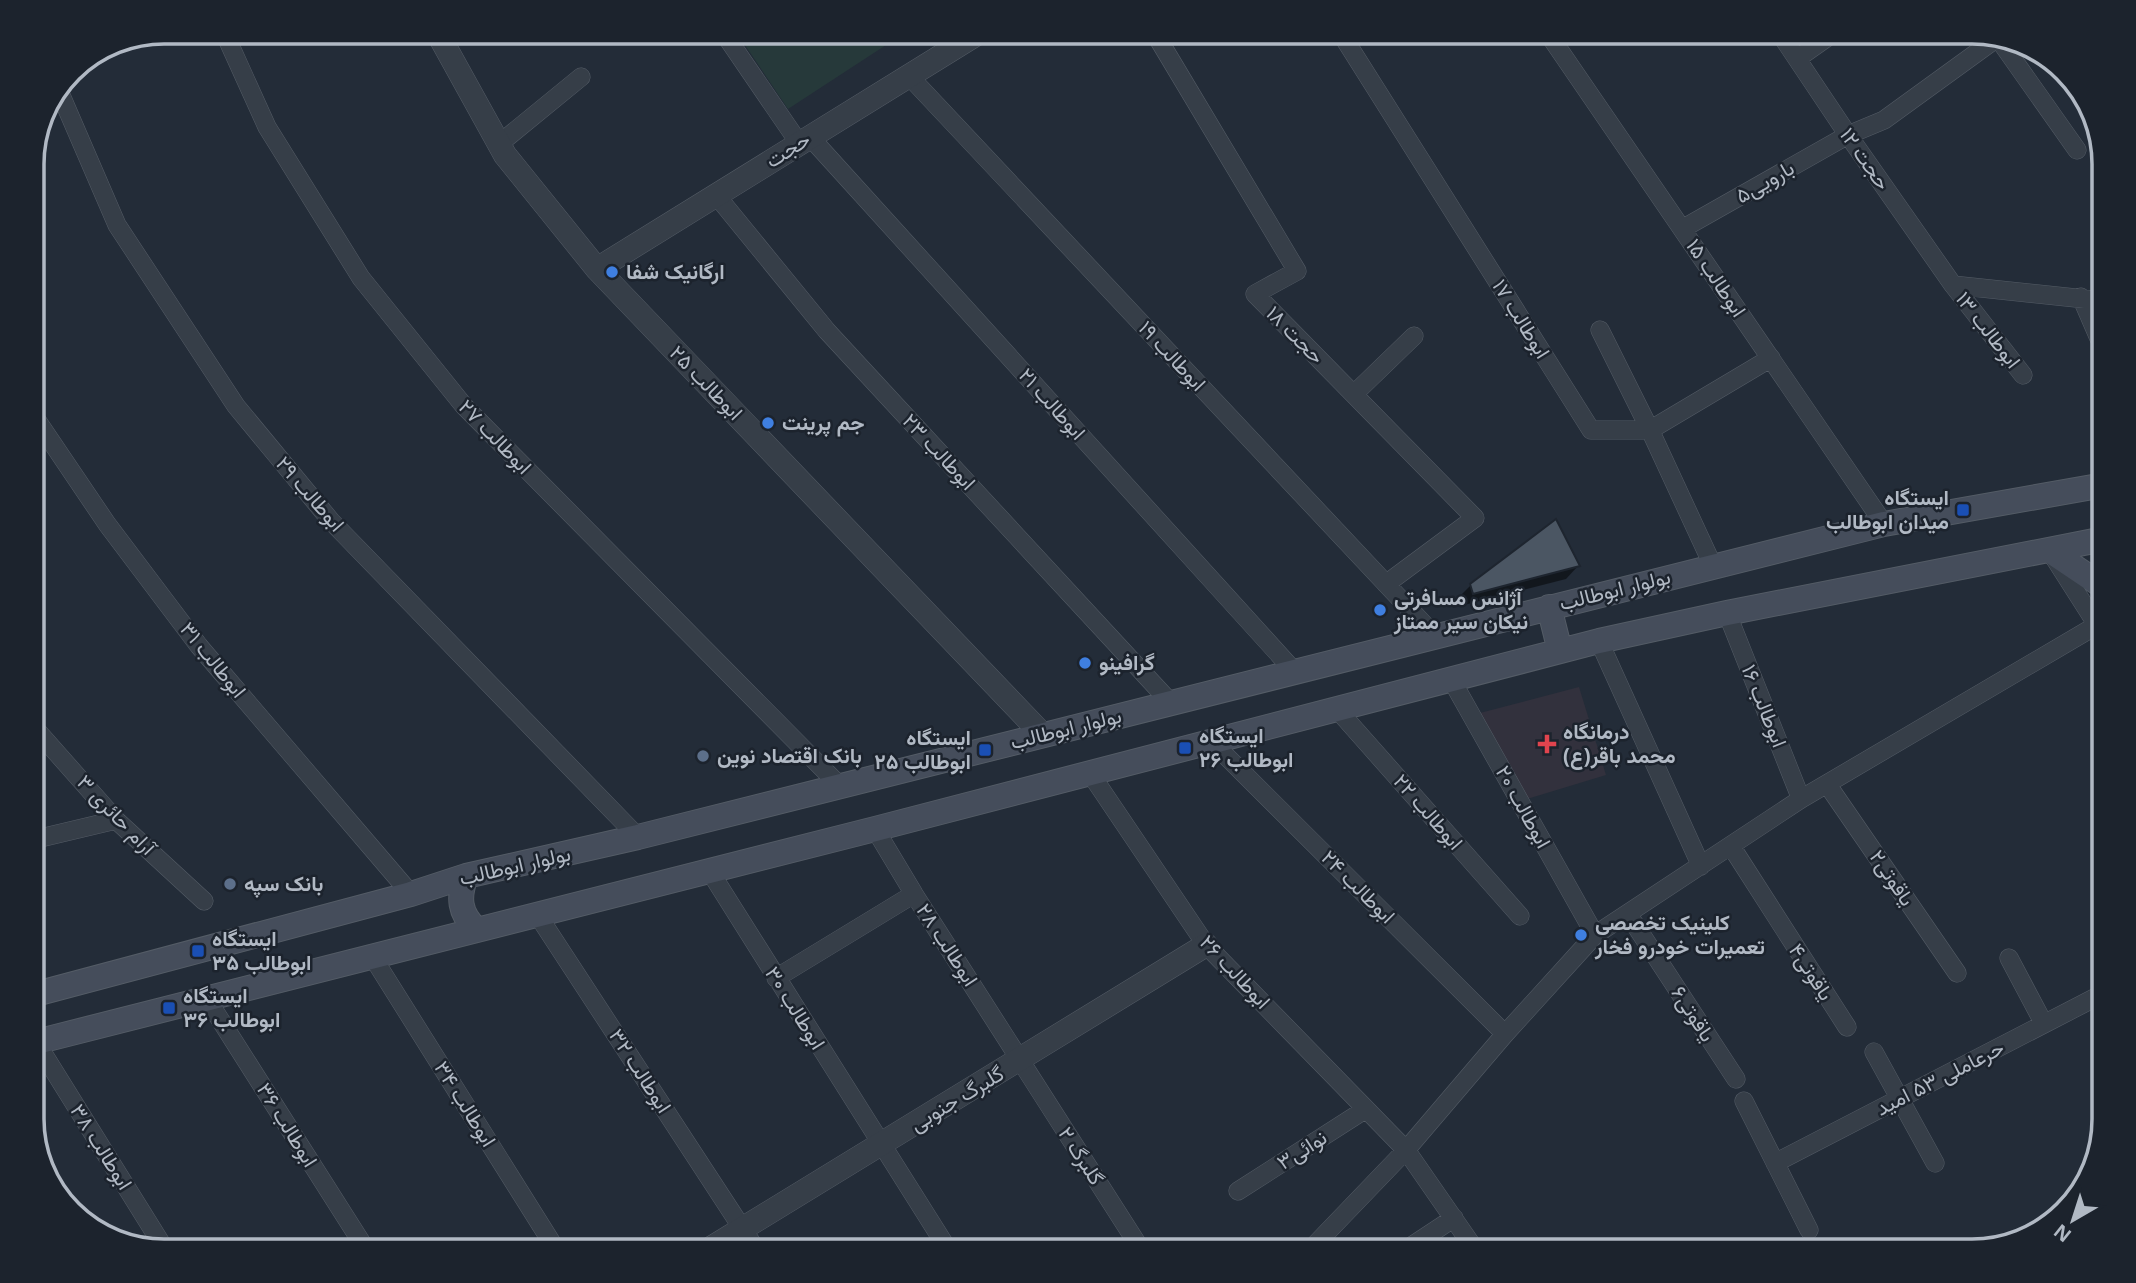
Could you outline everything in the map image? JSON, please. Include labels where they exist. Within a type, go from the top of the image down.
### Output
[{"type":"main road","name":"بولوار ابوطالب","points":[[44,992],[411,894],[466,876],[638,837],[1713,566],[1885,524],[2092,487]]},
{"type":"main road","points":[[44,1040],[1600,641],[1727,613],[2092,541]]},
{"type":"main road","points":[[2049,550],[2092,579]]},
{"type":"main road","points":[[1549,607],[1560,651]]},
{"type":"main road","points":[[466,876],[461,890],[461,908],[469,923],[476,929]]},
{"type":"street","name":"ابوطالب ۲۷","points":[[229,44],[267,127],[361,278],[464,406],[841,786]]},
{"type":"street","name":"ابوطالب ۲۵","points":[[444,44],[505,155],[597,269],[1043,735]]},
{"type":"street","name":"ابوطالب ۲۱","points":[[732,44],[805,140],[1294,671]]},
{"type":"street","name":"حجت","points":[[597,269],[910,76],[954,44]]},
{"type":"street","name":"حجت ۱۸","points":[[1161,44],[1297,271],[1255,294],[1475,518],[1386,584]]},
{"type":"street","name":"ابوطالب ۱۷","points":[[1348,44],[1591,430],[1650,430]]},
{"type":"street","name":"ابوطالب ۱۵","points":[[1555,44],[1885,524]]},
{"type":"street","name":"حجت ۱۲","points":[[1788,44],[1953,285]]},
{"type":"street","points":[[1798,58],[1818,44]]},
{"type":"street","name":"بارویی۵","points":[[1682,229],[1848,135],[1884,120],[1988,45]]},
{"type":"street","points":[[2005,49],[2077,150]]},
{"type":"street","name":"ابوطالب ۱۹","points":[[910,76],[1435,636]]},
{"type":"street","points":[[499,144],[581,77]]},
{"type":"street","name":"ابوطالب ۲۹","points":[[63,99],[117,225],[236,406],[331,521],[638,837]]},
{"type":"street","name":"ابوطالب ۲۳","points":[[716,195],[827,331],[1171,702]]},
{"type":"street","points":[[1953,285],[2092,299]]},
{"type":"street","name":"ابوطالب ۱۳","points":[[1953,285],[2023,375]]},
{"type":"street","points":[[2081,297],[2092,322]]},
{"type":"street","points":[[1600,330],[1713,566]]},
{"type":"street","points":[[1354,394],[1414,336]]},
{"type":"street","points":[[1650,430],[1771,358]]},
{"type":"street","name":"ابوطالب ۳۱","points":[[44,431],[107,524],[199,646],[411,894]]},
{"type":"street","points":[[2049,550],[2092,617]]},
{"type":"street","name":"ابوطالب ۱۶","points":[[1727,613],[1801,799]]},
{"type":"street","points":[[1321,1239],[1406,1150],[1595,936],[1801,799],[2092,628]]},
{"type":"street","points":[[1600,641],[1701,866]]},
{"type":"street","name":"ابوطالب ۲۰","points":[[1451,679],[1595,936]]},
{"type":"street","name":"ابوطالب ۲۲","points":[[1336,708],[1520,916]]},
{"type":"street","name":"آرام حائری ۳","points":[[44,738],[116,820],[204,901]]},
{"type":"street","name":"ابوطالب ۲۴","points":[[1211,741],[1506,1034]]},
{"type":"street","name":"ابوطالب ۲۶","points":[[1090,773],[1206,945],[1406,1150],[1468,1239]]},
{"type":"street","name":"یاقوتی۲","points":[[1827,784],[1957,973]]},
{"type":"street","points":[[44,837],[116,820]]},
{"type":"street","name":"ابوطالب ۲۸","points":[[875,829],[1020,1061]]},
{"type":"street","name":"یاقوتی۴","points":[[1731,846],[1847,1027]]},
{"type":"street","name":"ابوطالب ۳۰","points":[[709,870],[941,1239]]},
{"type":"street","points":[[776,978],[914,894]]},
{"type":"street","name":"ابوطالب ۳۲","points":[[537,914],[749,1239]]},
{"type":"street","name":"یاقوتی۶","points":[[1628,914],[1736,1079]]},
{"type":"street","name":"گلبرگ جنوبی","points":[[726,1239],[1206,945]]},
{"type":"street","name":"ابوطالب ۳۴","points":[[372,956],[549,1239]]},
{"type":"street","points":[[2009,958],[2044,1024]]},
{"type":"street","name":"ابوطالب ۳۶","points":[[207,999],[359,1239]]},
{"type":"street","name":"حرعاملی ۵۳ امید","points":[[1775,1163],[2092,999]]},
{"type":"street","points":[[1874,1052],[1935,1163]]},
{"type":"street","name":"ابوطالب ۳۸","points":[[44,1059],[158,1239]]},
{"type":"street","name":"گلبرگ ۲","points":[[1020,1061],[1134,1239]]},
{"type":"street","points":[[1744,1101],[1809,1230]]},
{"type":"street","name":"نوائی۳","points":[[1238,1191],[1366,1109]]},
{"type":"street","points":[[1422,1239],[1454,1218]]},
{"type":"shaded area","points":[[744,44],[888,44],[788,109]]},
{"type":"shaded area","name":"درمانگاه محمد باقر(ع)","points":[[1579,687],[1606,775],[1527,799],[1480,713]]},
{"type":"building","points":[[1556,519],[1580,566],[1473,594],[1470,584]]},
{"type":"place","name":"ارگانیک شفا","points":[[612,272]]},
{"type":"place","name":"جم پرینت","points":[[768,423]]},
{"type":"place","name":"ایستگاه میدان ابوطالب","points":[[1963,510]]},
{"type":"place","name":"آژانس مسافرتی نیکان سیر ممتاز","points":[[1380,610]]},
{"type":"place","name":"گرافینو","points":[[1085,663]]},
{"type":"place","name":"درمانگاه محمد باقر(ع)","points":[[1547,744]]},
{"type":"place","name":"ایستگاه ابوطالب ۲۶","points":[[1185,748]]},
{"type":"place","name":"ایستگاه ابوطالب ۲۵","points":[[985,750]]},
{"type":"place","name":"بانک اقتصاد نوین","points":[[703,756]]},
{"type":"place","name":"بانک سپه","points":[[230,884]]},
{"type":"place","name":"کلینیک تخصصی تعمیرات خودرو فخار","points":[[1581,935]]},
{"type":"place","name":"ایستگاه ابوطالب ۳۵","points":[[198,951]]},
{"type":"place","name":"ایستگاه ابوطالب ۳۶","points":[[169,1008]]}]
